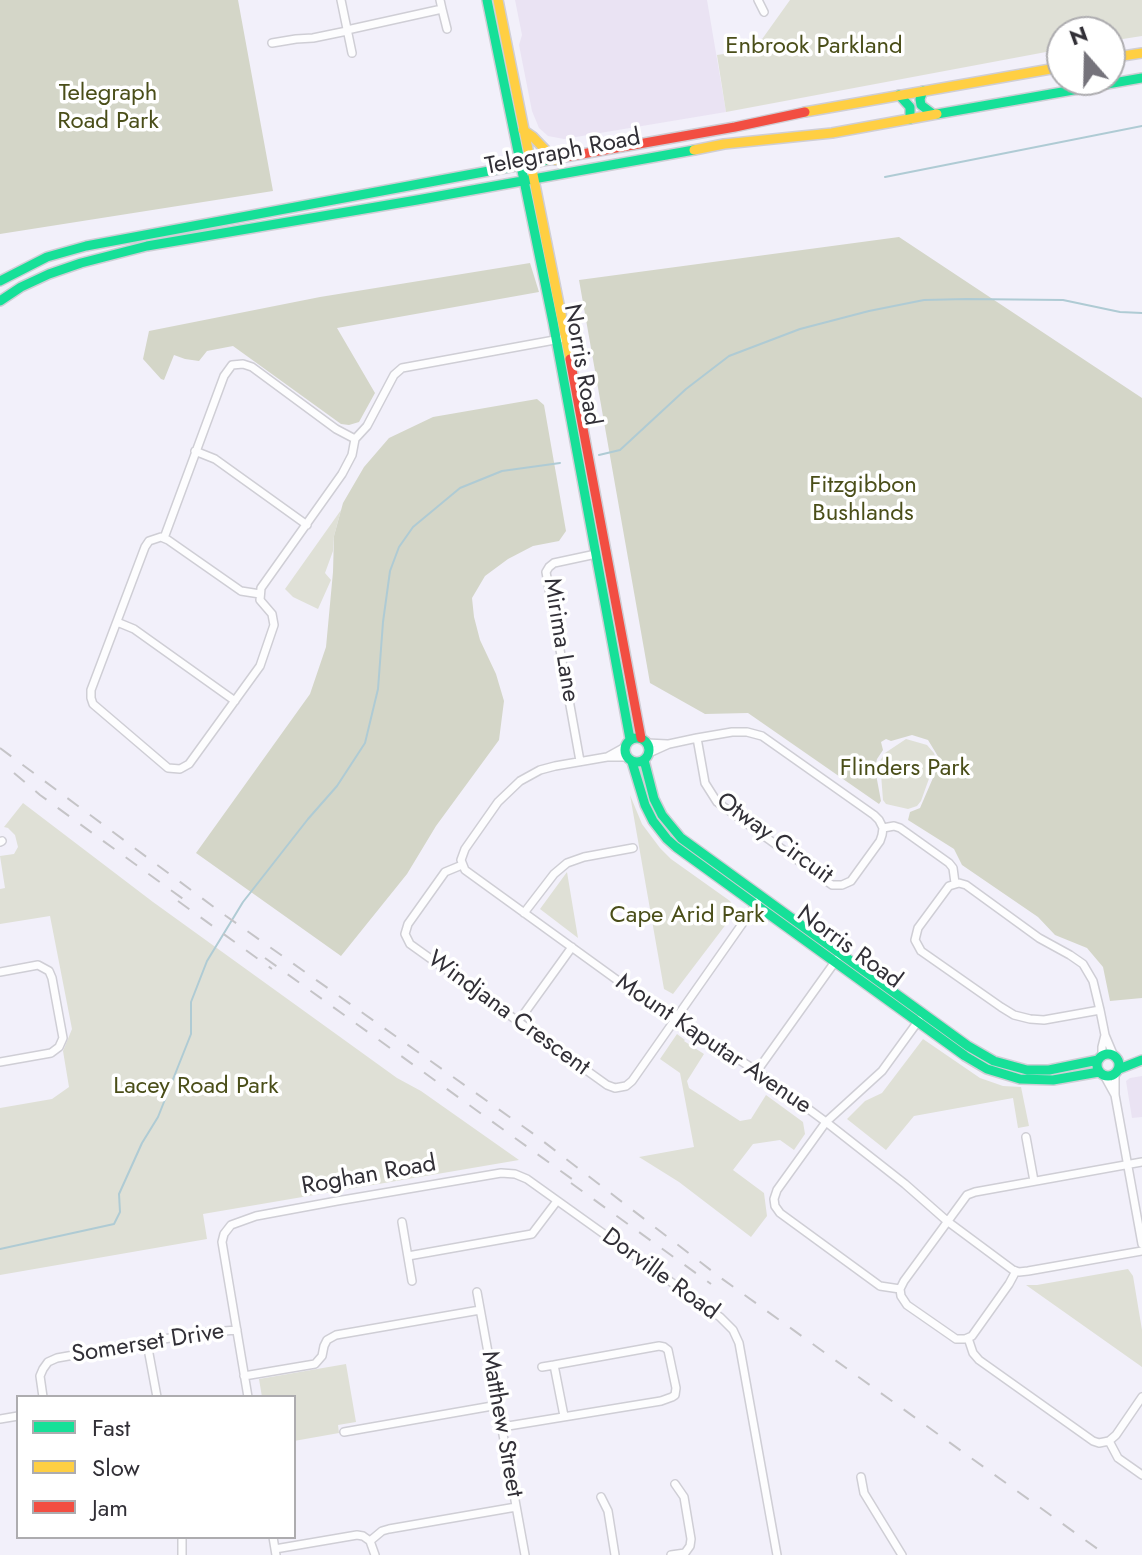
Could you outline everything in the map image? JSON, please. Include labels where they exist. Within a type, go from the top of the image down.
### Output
[{"type":"main road","name":"Norris Road","points":[[487,0],[528,180],[654,799],[670,827],[681,838],[758,901]]},
{"type":"main road","name":"Norris Road","points":[[498,0],[523,130],[525,166]]},
{"type":"main road","name":"Telegraph Road","points":[[0,281],[47,257],[78,247],[1046,70]]},
{"type":"main road","name":"Telegraph Road","points":[[0,301],[49,274],[129,250],[724,144],[815,135],[1142,78]]},
{"type":"main road","points":[[923,91],[921,105],[933,114]]},
{"type":"main road","points":[[899,95],[909,105],[910,119]]},
{"type":"main road","points":[[523,130],[555,160]]},
{"type":"main road","name":"Norris Road","points":[[561,339],[628,751],[653,821],[684,854],[758,901],[838,958],[920,1017],[976,1063],[1008,1076],[1041,1080],[1102,1074],[1112,1076],[1111,1062],[1049,1070],[1015,1068],[982,1055],[920,1017]]},
{"type":"main road","points":[[628,751],[645,749]]},
{"type":"main road","points":[[628,751],[645,749]]},
{"type":"main road","points":[[1102,1074],[1097,1066],[1139,1060]]},
{"type":"street","points":[[341,0],[352,53]]},
{"type":"street","points":[[758,0],[764,12]]},
{"type":"street","points":[[272,43],[313,38],[441,4],[447,29]]},
{"type":"street","points":[[260,594],[241,591],[164,538],[153,539],[145,547],[91,690],[92,701],[168,768],[180,769],[189,764],[260,666],[274,630],[273,618],[262,603],[260,594],[263,585],[346,466],[355,439],[367,426],[394,375],[402,368],[561,339]]},
{"type":"street","points":[[164,538],[195,451],[227,370],[232,365],[239,363],[252,367],[336,429],[355,439]]},
{"type":"street","points":[[195,451],[215,459],[307,525]]},
{"type":"street","name":"Mirima Lane","points":[[580,761],[546,572],[554,563],[596,554]]},
{"type":"street","points":[[117,622],[134,629],[235,701]]},
{"type":"street","points":[[645,749],[739,731],[762,736],[874,815],[883,828],[900,828],[949,863],[955,883]]},
{"type":"street","name":"Otway Circuit","points":[[697,738],[705,783],[717,802],[832,885],[851,881],[880,841],[883,828]]},
{"type":"street","points":[[462,865],[461,856],[465,849],[498,802],[514,786],[540,770],[628,751]]},
{"type":"street","points":[[524,913],[554,874],[567,863],[633,848]]},
{"type":"street","name":"Mount Kaputar Avenue","points":[[462,865],[467,873],[674,1019],[757,1071],[905,1184],[947,1221],[1016,1271]]},
{"type":"street","name":"Windjana Crescent","points":[[462,865],[445,872],[408,924],[406,936],[415,948],[607,1085],[619,1088],[632,1081],[674,1019]]},
{"type":"street","points":[[1100,1010],[1044,1020],[1014,1015],[921,951],[915,940],[918,928],[946,888],[955,883],[964,884],[1049,944],[1077,958],[1091,975],[1100,1010],[1111,1062],[1142,1244]]},
{"type":"street","points":[[674,1019],[758,901]]},
{"type":"street","points":[[518,1022],[572,947]]},
{"type":"street","points":[[757,1071],[838,958]]},
{"type":"street","points":[[0,972],[38,965],[49,971],[63,1038],[59,1047],[51,1053],[0,1062]]},
{"type":"street","points":[[900,1289],[880,1286],[780,1213],[774,1199],[777,1190],[826,1122],[882,1071],[920,1017]]},
{"type":"street","points":[[1102,1074],[1115,1095]]},
{"type":"street","points":[[1026,1137],[1034,1181]]},
{"type":"street","points":[[1142,1162],[971,1193],[904,1281],[901,1296],[907,1305],[958,1340],[974,1334],[1016,1271],[1142,1251]]},
{"type":"street","name":"Roghan Road","points":[[237,1330],[222,1242],[231,1225],[247,1218],[295,1208],[501,1173],[515,1174]]},
{"type":"street","name":"Dorville Road","points":[[515,1174],[527,1179],[720,1317],[733,1330],[739,1343],[777,1555]]},
{"type":"street","points":[[408,1256],[532,1234],[557,1201]]},
{"type":"street","points":[[402,1222],[412,1281]]},
{"type":"street","name":"Matthew Street","points":[[477,1292],[525,1555]]},
{"type":"street","points":[[244,1376],[315,1364],[322,1356],[327,1340],[336,1335],[480,1310]]},
{"type":"street","points":[[237,1330],[248,1395]]},
{"type":"street","name":"Somerset Drive","points":[[43,1395],[40,1376],[48,1362],[57,1358],[198,1333],[237,1330]]},
{"type":"street","points":[[968,1338],[979,1360],[1093,1441],[1109,1441],[1116,1435],[1142,1397]]},
{"type":"street","points":[[147,1343],[157,1395]]},
{"type":"street","points":[[502,1427],[661,1401],[675,1395],[668,1350],[664,1347],[542,1367]]},
{"type":"street","points":[[554,1365],[564,1416]]},
{"type":"street","points":[[344,1432],[498,1405]]},
{"type":"street","points":[[1109,1441],[1118,1458],[1142,1475]]},
{"type":"street","points":[[861,1477],[864,1493],[902,1555]]},
{"type":"street","points":[[671,1555],[685,1553],[691,1539],[684,1497],[675,1484]]},
{"type":"street","points":[[601,1497],[608,1511],[615,1555]]},
{"type":"street","points":[[370,1541],[389,1529],[516,1507]]},
{"type":"street","points":[[275,1552],[357,1535],[370,1541],[375,1555]]},
{"type":"shaded area","points":[[515,0],[707,0],[726,112],[564,139],[548,136],[539,128],[532,111],[519,45],[522,35]]},
{"type":"shaded area","points":[[1142,1076],[1142,1117],[1132,1118],[1126,1081]]},
{"type":"green space","name":"Telegraph Road Park","points":[[0,0],[238,0],[273,191],[0,234]]},
{"type":"green space","name":"Enbrook Parkland","points":[[790,0],[1142,0],[1142,36],[1126,38],[1126,16],[1046,16],[1046,52],[726,112],[717,55],[755,49]]},
{"type":"green space","name":"Fitzgibbon Bushlands","points":[[899,237],[1142,398],[1142,998],[1110,1001],[1103,967],[1087,948],[1055,935],[1038,917],[962,865],[954,849],[908,820],[910,812],[920,808],[939,764],[939,758],[928,740],[912,735],[881,742],[883,750],[875,769],[879,804],[748,713],[705,714],[650,683],[579,280]]},
{"type":"green space","points":[[530,263],[539,292],[337,328],[375,393],[359,422],[349,425],[341,424],[233,346],[207,351],[199,361],[174,355],[164,380],[143,359],[149,331],[320,297]]},
{"type":"green space","points":[[537,399],[544,405],[566,531],[559,541],[533,546],[508,559],[485,576],[472,598],[480,640],[496,674],[504,701],[499,740],[436,826],[407,874],[341,956],[196,853],[310,694],[326,647],[334,536],[343,503],[364,467],[389,438],[433,417]]},
{"type":"green space","points":[[341,510],[325,573],[331,580],[318,609],[293,597],[285,589]]},
{"type":"green space","name":"Flinders Park","points":[[906,739],[927,745],[936,759],[921,801],[908,809],[886,804],[883,800],[880,761],[885,753]]},
{"type":"green space","name":"Cape Arid Park","points":[[630,795],[642,824],[660,848],[733,906],[730,919],[673,994],[664,989]]},
{"type":"green space","name":"Lacey Road Park","points":[[23,803],[153,902],[397,1078],[421,1091],[519,1160],[203,1214],[207,1239],[0,1275],[0,1108],[52,1099],[69,1087],[63,1051],[72,1029],[50,916],[0,924],[0,889],[5,888],[0,856],[14,854],[18,847],[15,835],[4,827]]},
{"type":"green space","points":[[567,872],[578,938],[540,909]]},
{"type":"green space","points":[[677,1034],[704,1054],[687,1081],[689,1088],[740,1121],[751,1119],[766,1095],[803,1122],[805,1134],[794,1150],[780,1140],[753,1144],[733,1170],[764,1193],[767,1216],[751,1237],[679,1182],[639,1157],[694,1147],[680,1073],[660,1059]]},
{"type":"green space","points":[[923,1039],[980,1078],[1003,1086],[1021,1087],[1029,1126],[1018,1128],[1013,1098],[914,1116],[886,1150],[847,1119],[865,1101],[882,1093]]},
{"type":"green space","points":[[1128,1269],[1133,1276],[1142,1330],[1142,1367],[1026,1285],[1037,1285]]},
{"type":"green space","points":[[346,1364],[356,1422],[338,1425],[339,1433],[296,1441],[296,1395],[262,1395],[259,1379]]},
{"type":"waterway","points":[[885,177],[1142,126]]},
{"type":"waterway","points":[[599,455],[620,450],[686,389],[729,356],[800,329],[924,300],[1063,300],[1120,312],[1142,313]]},
{"type":"waterway","points":[[0,1249],[114,1224],[120,1212],[119,1194],[142,1143],[158,1117],[191,1034],[191,1002],[207,961],[243,902],[337,786],[365,743],[378,689],[390,571],[399,547],[413,527],[460,488],[502,471],[560,463]]},
{"type":"railway","points":[[0,748],[226,916],[535,1135],[721,1278],[1106,1555]]},
{"type":"railway","points":[[14,773],[190,904]]},
{"type":"railway","points":[[178,901],[272,969]]},
{"type":"railway","points":[[265,958],[583,1187]]},
{"type":"railway","points":[[571,1183],[711,1284]]},
{"type":"traffic: fast","points":[[487,0],[553,322],[630,739]]},
{"type":"traffic: fast","points":[[937,114],[1142,78]]},
{"type":"traffic: fast","points":[[923,91],[921,105],[933,114]]},
{"type":"traffic: fast","points":[[899,95],[910,107],[910,119]]},
{"type":"traffic: fast","points":[[0,301],[49,274],[147,246],[694,150]]},
{"type":"traffic: fast","points":[[0,281],[47,257],[86,246],[548,160]]},
{"type":"traffic: fast","points":[[637,738],[646,741],[649,750],[646,759],[637,762],[628,759],[625,750],[628,741],[637,738]]},
{"type":"traffic: fast","points":[[644,760],[654,799],[662,815],[681,838],[968,1046],[994,1061],[1027,1070],[1049,1070],[1098,1060]]},
{"type":"traffic: fast","points":[[632,762],[653,821],[676,847],[965,1056],[987,1069],[1020,1079],[1053,1080],[1099,1072]]},
{"type":"traffic: fast","points":[[1108,1054],[1116,1057],[1119,1065],[1116,1073],[1108,1076],[1100,1073],[1097,1065],[1100,1057],[1108,1054]]},
{"type":"traffic: fast","points":[[1119,1069],[1142,1060]]},
{"type":"traffic: slow","points":[[498,0],[570,359]]},
{"type":"traffic: slow","points":[[1126,56],[1142,53]]},
{"type":"traffic: slow","points":[[805,112],[1046,70]]},
{"type":"traffic: slow","points":[[694,150],[832,133],[937,114]]},
{"type":"traffic: slow","points":[[523,130],[555,160]]},
{"type":"traffic: jam","points":[[548,160],[805,112]]},
{"type":"traffic: jam","points":[[570,359],[641,738]]}]
